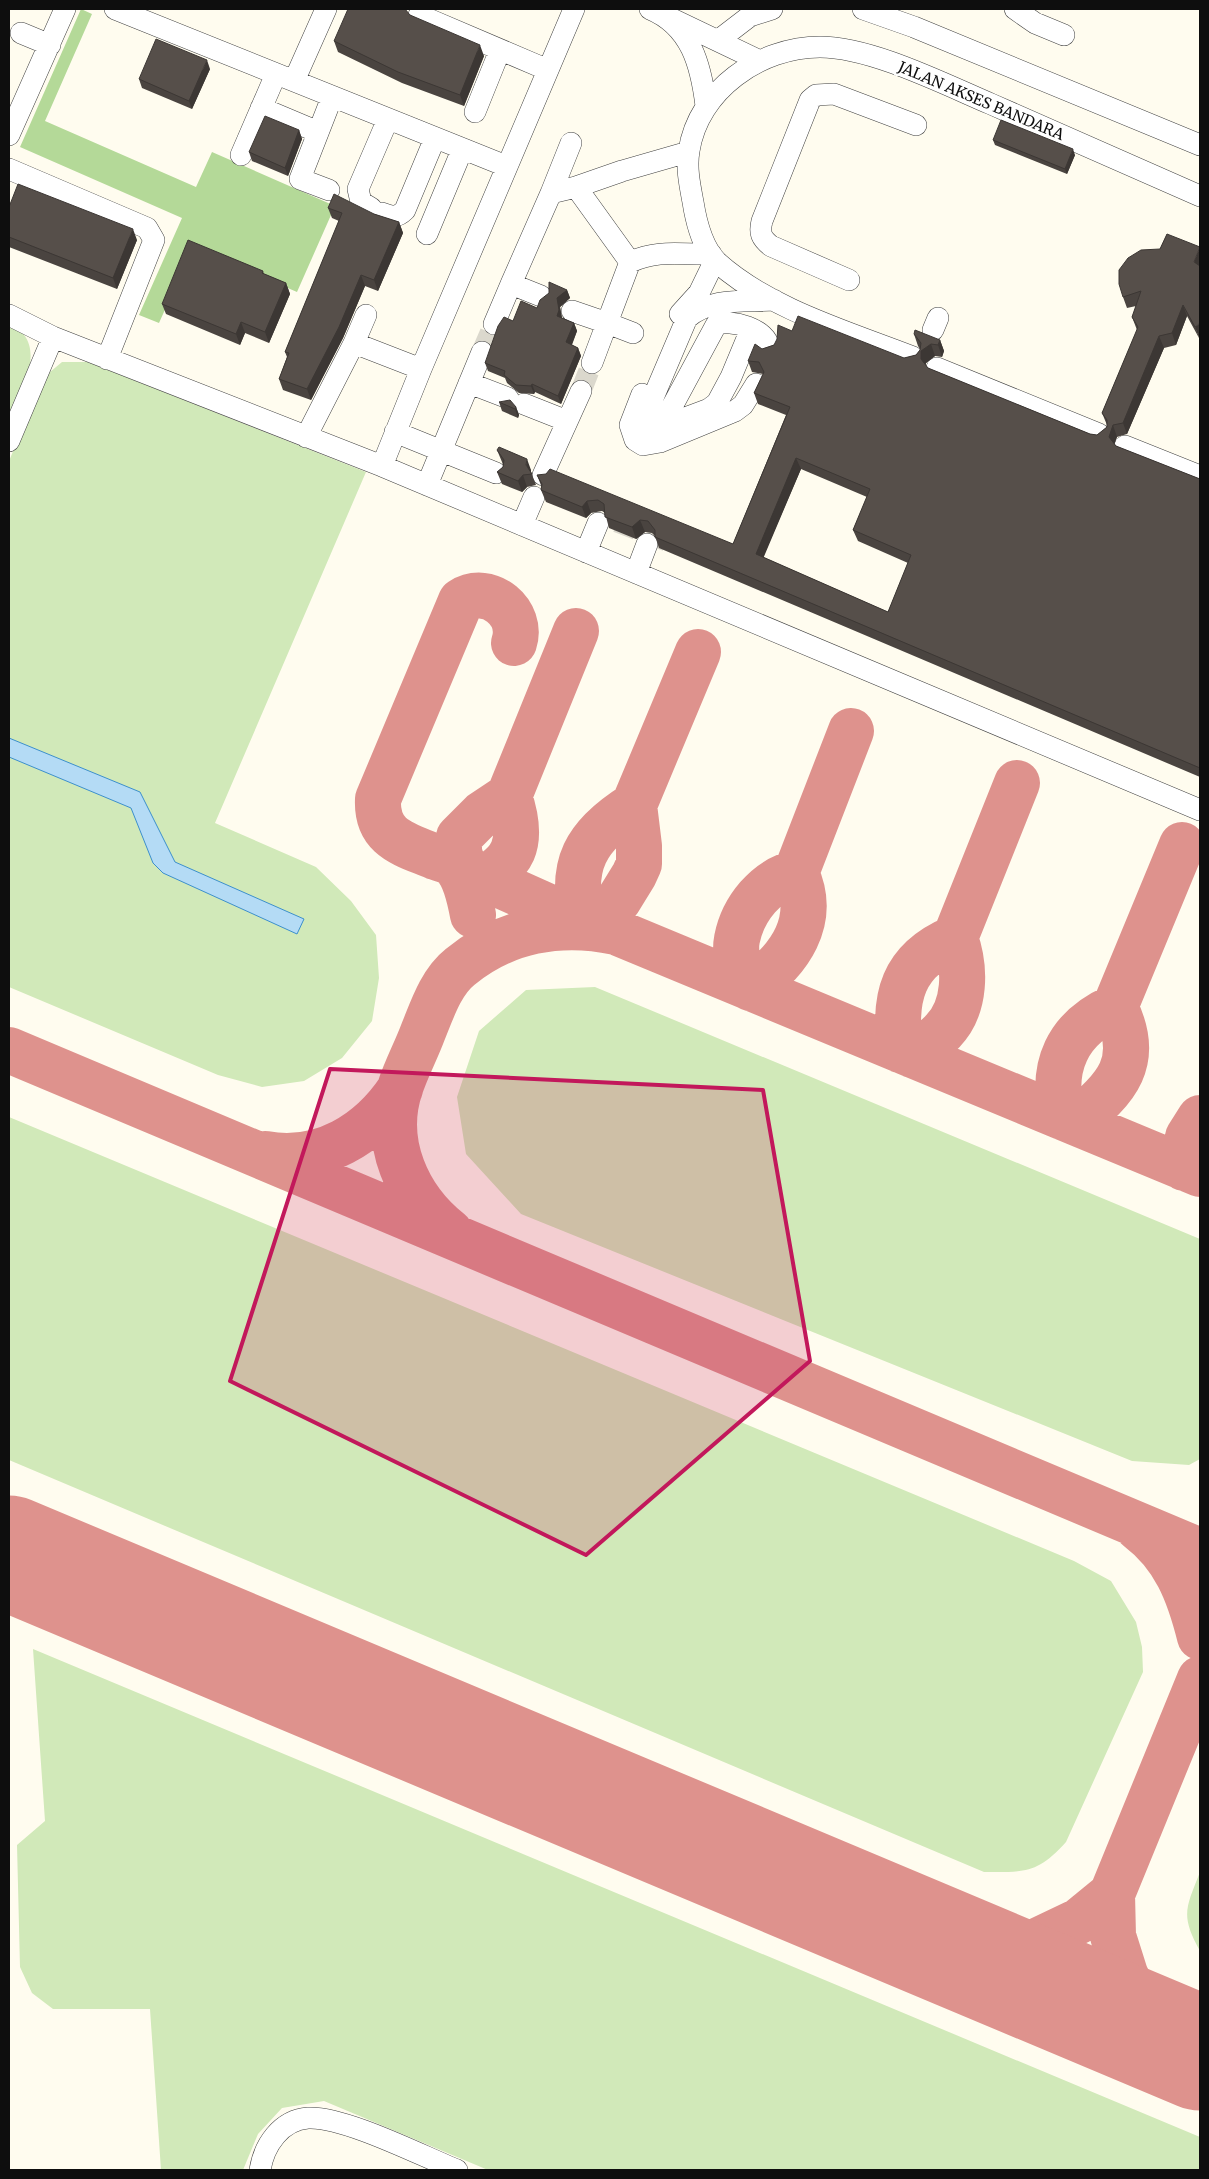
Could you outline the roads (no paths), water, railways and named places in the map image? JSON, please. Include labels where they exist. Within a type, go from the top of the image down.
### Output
[{"type":"street","points":[[9,135],[65,9]]},
{"type":"street","points":[[115,9],[152,16],[285,77],[462,150],[506,166]]},
{"type":"street","points":[[241,155],[261,108],[285,77],[326,9]]},
{"type":"street","points":[[382,466],[506,166],[574,9]]},
{"type":"street","points":[[720,39],[750,16],[772,9]]},
{"type":"street","points":[[863,9],[886,12],[1200,145]]},
{"type":"street","points":[[1015,9],[1035,23],[1064,35]]},
{"type":"street","points":[[660,11],[760,60]]},
{"type":"street","points":[[660,11],[684,37],[698,59],[706,106]]},
{"type":"street","points":[[419,15],[548,70]]},
{"type":"street","points":[[21,33],[50,44]]},
{"type":"street","name":"JALAN AKSES BANDARA","points":[[913,357],[774,300],[740,279],[713,257],[695,214],[689,182],[688,152],[695,129],[706,106],[722,86],[760,60],[785,52],[820,47],[858,53],[911,69],[1200,196]]},
{"type":"street","points":[[475,112],[500,50]]},
{"type":"street","points":[[849,280],[771,246],[762,239],[760,231],[762,220],[810,100],[816,95],[834,94],[916,125]]},
{"type":"street","points":[[329,190],[300,179],[332,96]]},
{"type":"street","points":[[261,108],[318,132]]},
{"type":"street","points":[[388,119],[358,189],[361,202],[376,211],[393,217],[399,216],[405,210],[435,138]]},
{"type":"street","points":[[494,324],[571,143]]},
{"type":"street","points":[[427,234],[462,150]]},
{"type":"street","points":[[551,193],[688,152]]},
{"type":"street","points":[[9,168],[147,228],[154,240],[107,359]]},
{"type":"street","points":[[576,187],[630,262]]},
{"type":"street","points":[[592,363],[630,262],[648,254],[662,252],[713,257],[699,293],[680,315],[650,374],[630,425],[635,440],[643,445],[660,442],[735,411],[743,405],[756,384]]},
{"type":"street","points":[[511,284],[541,296]]},
{"type":"street","points":[[751,329],[731,377],[717,403],[709,409],[662,427],[652,428],[646,422],[647,412],[687,318],[698,309],[711,304],[774,300]]},
{"type":"street","points":[[572,311],[634,333]]},
{"type":"street","points":[[9,315],[53,337],[107,359],[382,466],[1200,810]]},
{"type":"street","points":[[306,437],[354,343],[366,315]]},
{"type":"street","points":[[662,427],[716,324],[726,322],[751,329],[762,334],[769,343],[769,348]]},
{"type":"street","points":[[9,441],[53,337]]},
{"type":"street","points":[[354,343],[421,369]]},
{"type":"street","points":[[427,485],[482,352]]},
{"type":"street","points":[[937,368],[1099,434]]},
{"type":"street","points":[[469,383],[567,421]]},
{"type":"street","points":[[543,475],[581,391]]},
{"type":"street","points":[[395,432],[496,473]]},
{"type":"street","points":[[1125,446],[1200,476]]},
{"type":"street","points":[[522,525],[534,497]]},
{"type":"street","points":[[586,552],[598,523]]},
{"type":"street","points":[[636,573],[647,544]]},
{"type":"street","points":[[260,2170],[262,2157],[272,2140],[288,2123],[309,2118],[336,2122],[354,2128],[457,2170]]},
{"type":"water","points":[[9,738],[140,792],[175,862],[304,919],[297,934],[163,873],[153,863],[131,808],[9,757]]},
{"type":"tunnel","points":[[482,352],[494,324]]},
{"type":"tunnel","points":[[581,391],[592,363]]},
{"type":"tunnel","points":[[617,522],[667,541]]}]
